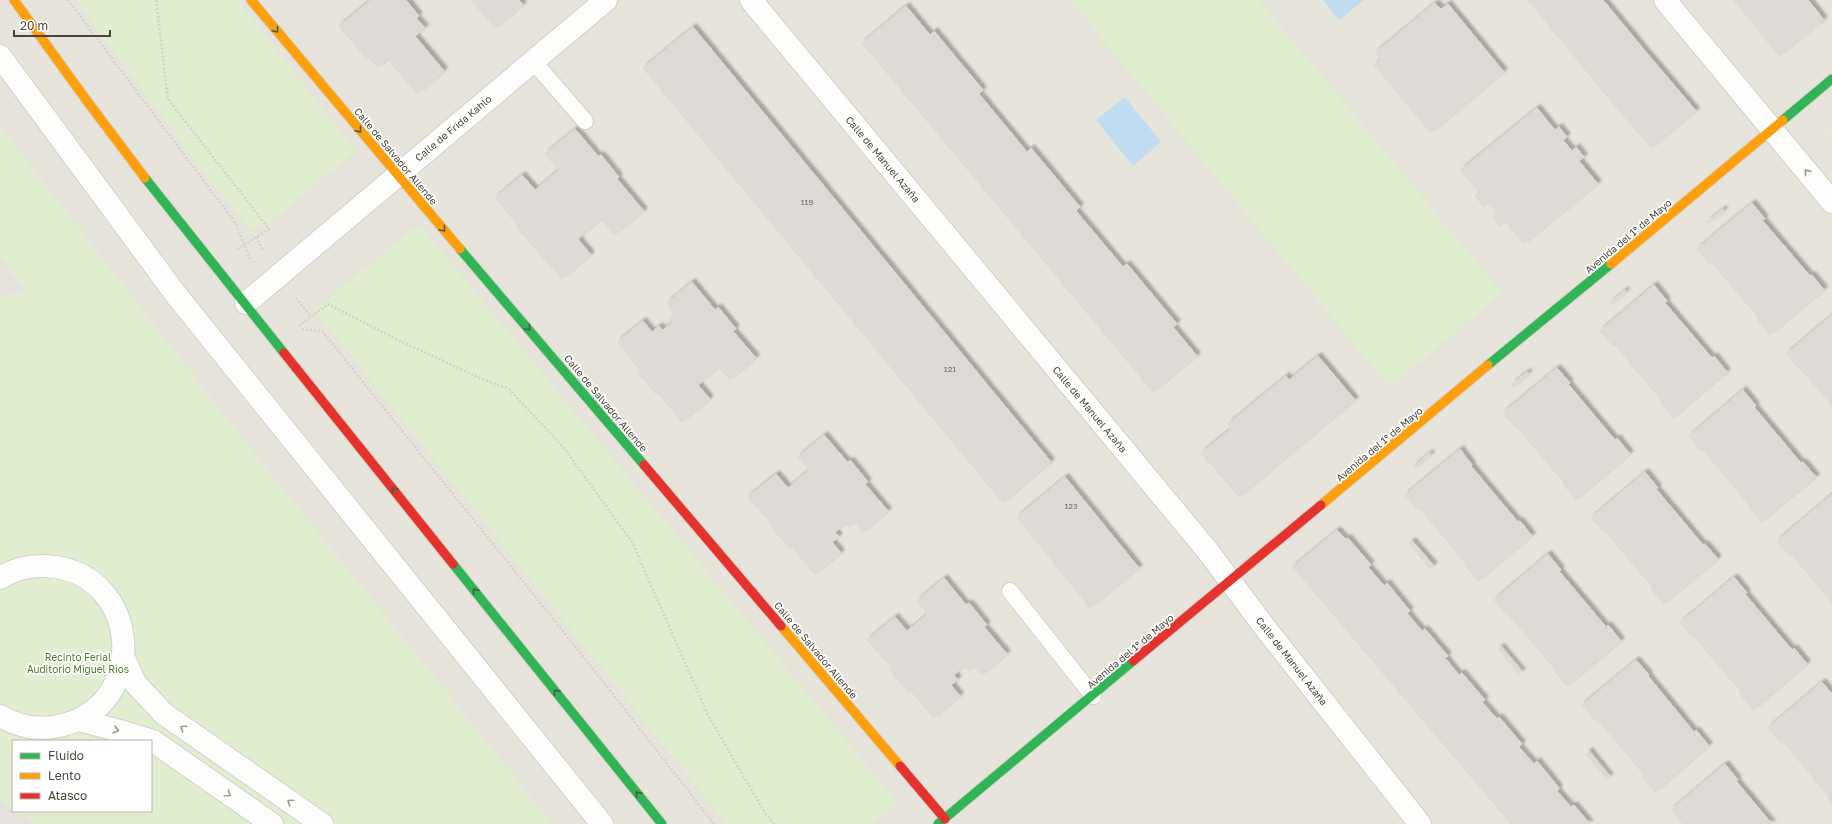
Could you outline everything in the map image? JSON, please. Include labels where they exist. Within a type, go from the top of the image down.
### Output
[{"type":"street","points":[[14,0],[62,69],[215,266],[254,296],[277,344],[662,824]]},
{"type":"street","name":"Calle de Salvador Allende","points":[[251,0],[942,821]]},
{"type":"street","name":"Calle de Frida Kahlo","points":[[254,296],[606,0]]},
{"type":"street","name":"Calle de Manuel Azaña","points":[[752,0],[1231,581],[1266,629],[1420,824]]},
{"type":"street","points":[[1665,0],[1832,202]]},
{"type":"street","points":[[0,56],[182,302],[602,824]]},
{"type":"street","name":"Avenida del 1º de Mayo","points":[[942,821],[1832,79]]},
{"type":"street","points":[[0,578],[12,570],[40,564],[69,568],[94,582],[113,603],[123,630],[124,658],[119,678],[109,695],[95,710],[79,720],[56,728],[33,728],[11,722],[0,716]]},
{"type":"street","points":[[124,658],[135,683],[164,714],[322,824]]},
{"type":"street","points":[[79,720],[150,740]]},
{"type":"street","points":[[152,741],[272,824]]},
{"type":"lane","points":[[533,60],[586,121]]},
{"type":"lane","points":[[1010,591],[1093,696]]},
{"type":"path","points":[[68,0],[236,224],[254,296]]},
{"type":"path","points":[[156,0],[168,99],[269,229]]},
{"type":"path","points":[[714,824],[594,670],[322,331],[296,329],[328,304],[482,380],[509,390],[564,448],[632,542],[709,717],[765,812],[774,824]]},
{"type":"shaded area","points":[[0,0],[1832,0],[1832,824],[552,824],[218,408],[0,127]]},
{"type":"shaded area","points":[[1832,118],[1832,149],[1816,131]]},
{"type":"shaded area","points":[[0,257],[25,291],[0,298]]},
{"type":"shaded area","points":[[0,800],[12,808],[12,812],[17,812],[35,824],[0,824]]},
{"type":"green space","points":[[76,0],[237,0],[356,151],[277,217],[252,231],[212,184]]},
{"type":"green space","points":[[1070,0],[1259,0],[1502,293],[1390,388]]},
{"type":"green space","name":"Recinto Ferial Auditorio Miguel Rios","points":[[0,127],[218,408],[552,824],[0,824],[0,298],[25,291],[0,257]]},
{"type":"green space","points":[[419,224],[898,803],[872,824],[727,824],[314,310]]},
{"type":"water","points":[[1323,0],[1364,0],[1339,20]]},
{"type":"water","points":[[1125,97],[1161,142],[1133,166],[1096,120]]},
{"type":"building","points":[[371,0],[406,0],[419,16],[416,18],[425,28],[415,36],[444,71],[431,83],[365,5]]},
{"type":"building","points":[[471,0],[495,0],[509,17],[495,28]]},
{"type":"building","points":[[495,0],[519,0],[523,5],[509,17]]},
{"type":"building","points":[[1528,0],[1603,0],[1646,52],[1601,89]]},
{"type":"building","points":[[1734,0],[1808,0],[1824,20],[1779,56]]},
{"type":"building","points":[[1435,3],[1441,9],[1448,4],[1504,72],[1431,133],[1374,65],[1381,59],[1375,53]]},
{"type":"building","points":[[365,5],[431,83],[417,94],[388,59],[378,68],[369,57],[367,59],[339,26]]},
{"type":"building","points":[[906,6],[930,35],[934,31],[983,90],[979,94],[1027,152],[1031,148],[1080,207],[1076,211],[1123,267],[1127,264],[1177,324],[1173,327],[1197,356],[1153,392],[862,43]]},
{"type":"building","points":[[693,27],[1051,462],[1003,503],[643,68]]},
{"type":"building","points":[[1646,52],[1696,111],[1651,148],[1601,89]]},
{"type":"building","points":[[1537,108],[1555,130],[1559,127],[1567,137],[1563,140],[1572,151],[1576,147],[1584,157],[1579,161],[1598,184],[1524,244],[1506,222],[1500,226],[1493,217],[1497,213],[1488,203],[1484,207],[1475,196],[1480,193],[1461,170]]},
{"type":"building","points":[[575,129],[598,156],[601,155],[619,177],[617,179],[644,211],[614,235],[601,219],[578,239],[591,255],[562,279],[516,227],[518,225],[495,198],[522,175],[535,190],[559,170],[545,154]]},
{"type":"building","points":[[1752,203],[1765,219],[1762,220],[1824,290],[1770,335],[1757,320],[1759,318],[1712,263],[1710,265],[1697,249]]},
{"type":"building","points":[[1723,209],[1724,211],[1709,223],[1707,222]]},
{"type":"building","points":[[692,282],[715,310],[718,307],[736,329],[733,331],[756,358],[730,380],[719,367],[698,385],[710,399],[682,422],[658,393],[656,394],[637,372],[640,370],[617,342],[643,321],[652,332],[659,326],[663,330],[673,322],[670,318],[675,313],[667,303]]},
{"type":"building","points":[[1654,285],[1667,301],[1665,303],[1712,358],[1714,356],[1727,372],[1673,418],[1660,402],[1662,401],[1615,345],[1613,346],[1600,331]]},
{"type":"building","points":[[1625,290],[1626,292],[1611,305],[1610,303]]},
{"type":"building","points":[[1832,315],[1832,405],[1786,354]]},
{"type":"building","points":[[1318,356],[1355,400],[1239,497],[1201,453],[1231,429],[1228,424],[1286,376],[1289,380]]},
{"type":"building","points":[[1557,368],[1570,383],[1568,384],[1615,440],[1617,438],[1630,454],[1576,500],[1563,484],[1564,483],[1517,427],[1516,428],[1503,413]]},
{"type":"building","points":[[1527,372],[1529,373],[1514,387],[1512,384]]},
{"type":"building","points":[[1743,390],[1756,406],[1754,407],[1801,463],[1803,462],[1816,477],[1761,522],[1749,507],[1750,506],[1710,458],[1703,450],[1701,451],[1689,436]]},
{"type":"building","points":[[824,435],[848,463],[850,460],[868,482],[865,484],[888,511],[863,533],[855,522],[849,527],[846,524],[835,532],[839,537],[832,542],[841,553],[815,575],[792,547],[790,549],[771,527],[773,525],[748,497],[776,474],[788,488],[809,470],[798,457]]},
{"type":"building","points":[[1460,449],[1472,465],[1471,466],[1518,522],[1520,521],[1532,536],[1478,581],[1465,566],[1467,565],[1420,509],[1418,510],[1405,495]]},
{"type":"building","points":[[1430,453],[1431,455],[1415,468],[1414,466]]},
{"type":"building","points":[[1645,472],[1658,488],[1656,489],[1703,545],[1705,544],[1718,559],[1664,604],[1651,589],[1653,588],[1606,532],[1604,533],[1591,518]]},
{"type":"building","points":[[1065,477],[1139,568],[1090,608],[1017,517]]},
{"type":"building","points":[[1831,495],[1832,603],[1792,555],[1790,557],[1777,541]]},
{"type":"building","points":[[1337,530],[1345,539],[1348,538],[1371,565],[1368,567],[1384,586],[1387,583],[1410,611],[1407,613],[1422,631],[1425,629],[1448,656],[1445,658],[1459,675],[1462,673],[1485,700],[1482,702],[1497,719],[1499,717],[1522,744],[1519,747],[1534,764],[1537,761],[1559,788],[1557,791],[1571,807],[1574,805],[1590,824],[1511,824],[1293,567]]},
{"type":"building","points":[[1412,541],[1434,566],[1430,569],[1409,544]]},
{"type":"building","points":[[1548,554],[1561,570],[1559,571],[1606,627],[1608,625],[1621,641],[1567,686],[1554,671],[1555,669],[1508,614],[1507,615],[1494,600]]},
{"type":"building","points":[[1734,577],[1747,593],[1745,594],[1792,650],[1794,648],[1807,664],[1753,710],[1740,694],[1741,692],[1694,637],[1693,638],[1680,623]]},
{"type":"building","points":[[944,578],[966,605],[969,603],[987,625],[984,627],[1007,654],[982,675],[974,666],[968,671],[964,666],[954,675],[958,679],[951,685],[960,696],[934,718],[910,690],[908,692],[890,670],[892,668],[867,640],[895,617],[907,631],[928,614],[917,601]]},
{"type":"building","points":[[1501,647],[1522,672],[1519,674],[1498,649]]},
{"type":"building","points":[[1636,660],[1694,732],[1696,730],[1709,746],[1655,792],[1642,776],[1644,775],[1635,764],[1597,719],[1595,720],[1582,705]]},
{"type":"building","points":[[1822,682],[1832,694],[1832,804],[1828,799],[1830,798],[1790,750],[1783,742],[1781,743],[1768,728]]},
{"type":"building","points":[[1589,751],[1610,777],[1607,779],[1586,754]]},
{"type":"building","points":[[1725,764],[1738,780],[1736,781],[1772,824],[1683,824],[1671,810]]},
{"type":"traffic: fast","points":[[1783,120],[1832,79]]},
{"type":"traffic: fast","points":[[145,178],[284,353]]},
{"type":"traffic: fast","points":[[460,249],[644,465]]},
{"type":"traffic: fast","points":[[1488,365],[1611,264]]},
{"type":"traffic: fast","points":[[453,564],[662,824]]},
{"type":"traffic: fast","points":[[938,824],[1133,661]]},
{"type":"traffic: slow","points":[[14,0],[145,178]]},
{"type":"traffic: slow","points":[[251,0],[460,249]]},
{"type":"traffic: slow","points":[[1611,264],[1783,120]]},
{"type":"traffic: slow","points":[[1321,505],[1488,365]]},
{"type":"traffic: slow","points":[[781,626],[900,766]]},
{"type":"traffic: jam","points":[[284,353],[453,564]]},
{"type":"traffic: jam","points":[[644,465],[781,626]]},
{"type":"traffic: jam","points":[[1133,661],[1321,505]]},
{"type":"traffic: jam","points":[[900,766],[945,819]]}]
